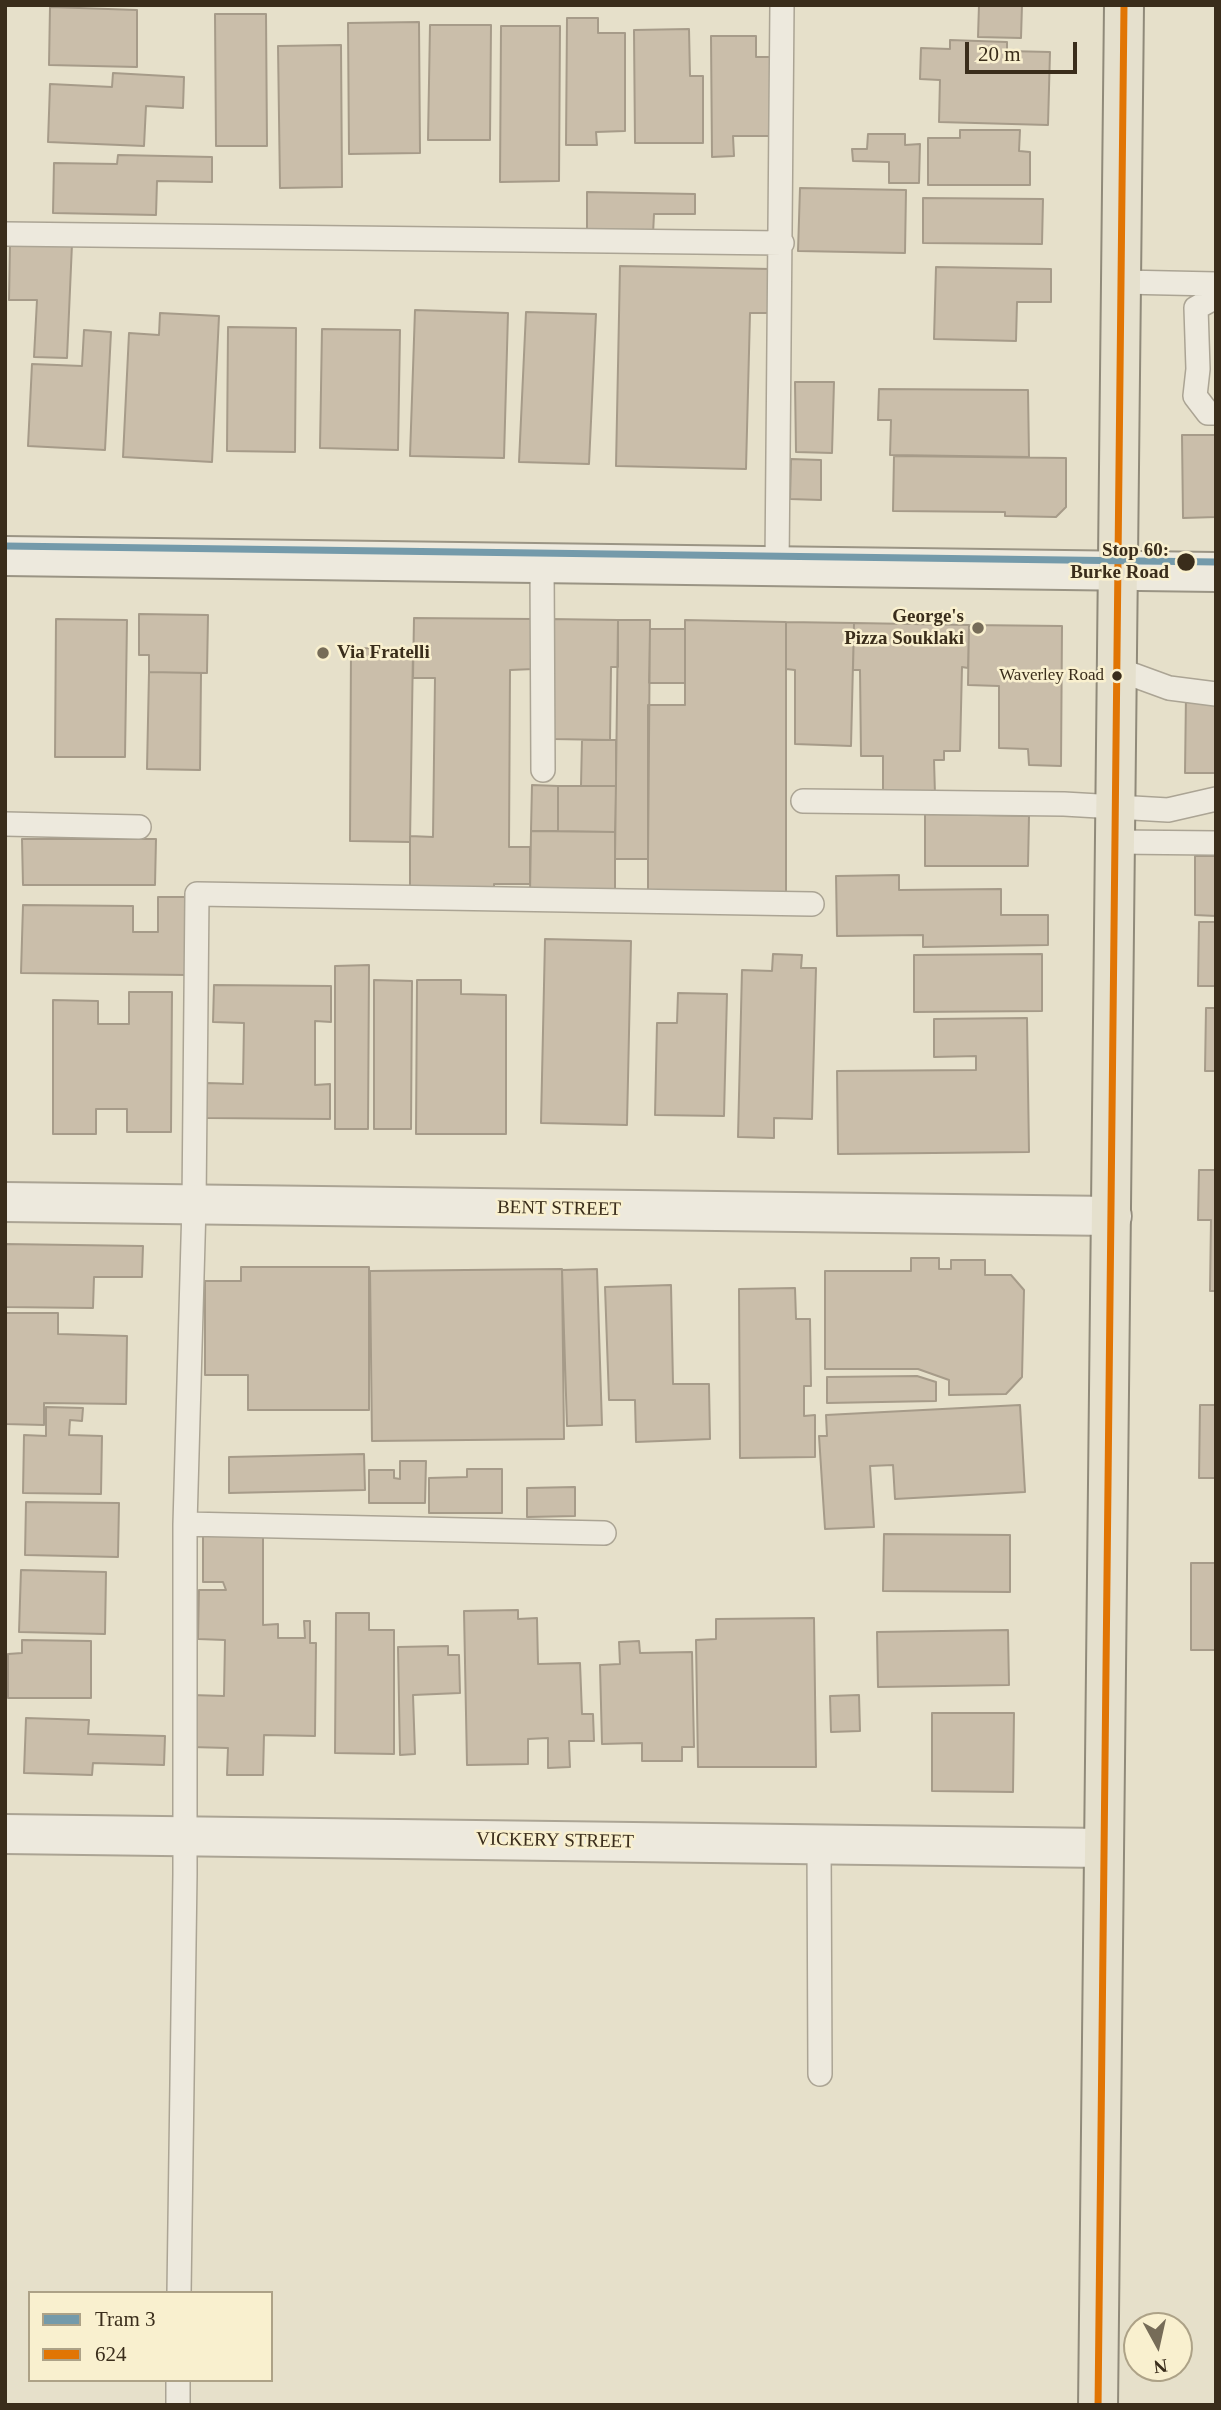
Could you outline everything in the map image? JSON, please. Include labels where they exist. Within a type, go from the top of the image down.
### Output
[{"type":"main road","points":[[1098,2405],[1124,5]]},
{"type":"street","points":[[5,555],[1216,572]]},
{"type":"street","name":"BENT STREET","points":[[5,1202],[1112,1216]]},
{"type":"street","name":"VICKERY STREET","points":[[5,1834],[1104,1848]]},
{"type":"lane","points":[[777,566],[782,243],[782,5]]},
{"type":"lane","points":[[5,234],[782,243]]},
{"type":"lane","points":[[1122,282],[1216,284]]},
{"type":"lane","points":[[1216,297],[1196,308],[1198,369],[1195,396],[1208,413],[1216,413]]},
{"type":"lane","points":[[542,562],[543,770]]},
{"type":"lane","points":[[1117,669],[1169,688],[1216,694]]},
{"type":"lane","points":[[1116,824],[1216,799]]},
{"type":"lane","points":[[803,801],[1116,824],[1216,843]]},
{"type":"lane","points":[[5,824],[139,827]]},
{"type":"lane","points":[[179,2291],[186,1837],[185,1524],[194,1205],[197,894],[812,904]]},
{"type":"lane","points":[[185,1524],[604,1533]]},
{"type":"lane","points":[[819,1843],[820,2074]]},
{"type":"lane","points":[[178,2382],[178,2405]]},
{"type":"building","points":[[979,5],[1022,5],[1021,38],[978,37]]},
{"type":"building","points":[[50,7],[137,10],[137,67],[49,65]]},
{"type":"building","points":[[215,14],[266,14],[267,146],[216,146]]},
{"type":"building","points":[[567,18],[598,18],[598,33],[625,33],[625,131],[596,132],[597,145],[566,145]]},
{"type":"building","points":[[419,22],[420,153],[349,154],[348,23]]},
{"type":"building","points":[[430,25],[491,25],[490,140],[428,140]]},
{"type":"building","points":[[501,26],[560,26],[559,181],[500,182]]},
{"type":"building","points":[[689,29],[690,76],[703,76],[703,143],[635,143],[634,30]]},
{"type":"building","points":[[711,36],[756,36],[756,57],[771,57],[771,136],[733,136],[734,156],[712,157]]},
{"type":"building","points":[[950,40],[1007,42],[1007,51],[1050,52],[1048,125],[939,122],[940,80],[920,79],[921,48],[950,49]]},
{"type":"building","points":[[341,45],[342,187],[280,188],[278,46]]},
{"type":"building","points":[[113,73],[184,77],[183,108],[146,106],[144,146],[48,142],[50,84],[112,87]]},
{"type":"building","points":[[960,130],[1020,130],[1019,151],[1030,152],[1030,185],[928,185],[928,138],[960,138]]},
{"type":"building","points":[[868,134],[905,134],[905,145],[920,144],[919,183],[889,183],[889,162],[853,161],[852,149],[867,149]]},
{"type":"building","points":[[118,155],[212,157],[212,182],[157,181],[156,215],[53,213],[54,163],[117,164]]},
{"type":"building","points":[[800,188],[906,190],[905,253],[798,251]]},
{"type":"building","points":[[587,192],[695,194],[695,214],[654,214],[653,234],[587,233]]},
{"type":"building","points":[[923,198],[1043,199],[1042,244],[923,243]]},
{"type":"building","points":[[10,244],[72,244],[67,358],[34,357],[37,300],[9,300]]},
{"type":"building","points":[[620,266],[771,269],[770,313],[750,313],[746,469],[616,466]]},
{"type":"building","points":[[936,267],[1051,269],[1051,302],[1017,302],[1016,341],[934,339]]},
{"type":"building","points":[[415,310],[508,313],[504,458],[410,456]]},
{"type":"building","points":[[526,312],[596,314],[589,464],[519,462]]},
{"type":"building","points":[[160,313],[219,316],[212,462],[123,457],[129,333],[159,335]]},
{"type":"building","points":[[228,327],[296,328],[295,452],[227,451]]},
{"type":"building","points":[[322,329],[400,330],[398,450],[320,448]]},
{"type":"building","points":[[84,330],[111,332],[105,450],[28,446],[32,364],[82,366]]},
{"type":"building","points":[[795,382],[834,382],[832,453],[796,452]]},
{"type":"building","points":[[879,389],[1028,390],[1029,457],[890,455],[891,420],[878,420]]},
{"type":"building","points":[[1182,435],[1216,435],[1216,517],[1183,518]]},
{"type":"building","points":[[894,456],[1066,458],[1066,507],[1056,517],[1005,516],[1005,512],[893,511]]},
{"type":"building","points":[[791,459],[821,460],[821,500],[790,499]]},
{"type":"building","points":[[139,614],[208,615],[207,673],[149,672],[149,655],[139,655]]},
{"type":"building","points":[[414,618],[533,619],[534,669],[510,670],[509,847],[530,847],[530,884],[494,884],[494,891],[410,890],[410,836],[433,837],[435,678],[413,678]]},
{"type":"building","points":[[56,619],[127,620],[125,757],[55,757]]},
{"type":"building","points":[[550,619],[618,620],[618,667],[611,667],[610,740],[553,739],[554,665],[550,665]]},
{"type":"building","points":[[618,620],[650,620],[648,859],[615,859]]},
{"type":"building","points":[[685,620],[786,622],[786,896],[648,894],[648,705],[685,705]]},
{"type":"building","points":[[786,622],[854,623],[851,746],[795,744],[795,670],[786,669]]},
{"type":"building","points":[[854,623],[969,625],[968,668],[962,667],[960,751],[944,751],[944,760],[934,760],[935,795],[883,795],[883,756],[861,756],[860,670],[853,670]]},
{"type":"building","points":[[969,625],[1062,626],[1061,766],[1029,765],[1028,749],[999,748],[999,686],[968,685]]},
{"type":"building","points":[[650,629],[685,629],[685,683],[649,683]]},
{"type":"building","points":[[351,648],[413,649],[410,842],[350,841]]},
{"type":"building","points":[[149,672],[201,673],[200,770],[147,769]]},
{"type":"building","points":[[1186,694],[1216,695],[1216,773],[1185,773]]},
{"type":"building","points":[[582,740],[616,740],[616,786],[581,786]]},
{"type":"building","points":[[532,785],[558,786],[558,831],[531,831]]},
{"type":"building","points":[[558,786],[616,786],[615,832],[558,831]]},
{"type":"building","points":[[925,814],[1029,816],[1028,866],[925,866]]},
{"type":"building","points":[[531,831],[615,832],[615,895],[530,894]]},
{"type":"building","points":[[22,839],[156,839],[155,885],[23,885]]},
{"type":"building","points":[[1195,856],[1216,856],[1216,916],[1195,915]]},
{"type":"building","points":[[899,875],[899,890],[1001,889],[1001,915],[1048,915],[1048,945],[923,947],[923,935],[837,936],[836,876]]},
{"type":"building","points":[[158,897],[189,897],[188,975],[21,973],[23,905],[133,906],[133,932],[158,932]]},
{"type":"building","points":[[1199,922],[1216,922],[1216,986],[1198,986]]},
{"type":"building","points":[[545,939],[631,941],[627,1125],[541,1123]]},
{"type":"building","points":[[773,954],[802,955],[801,968],[816,968],[812,1119],[774,1118],[774,1138],[738,1137],[742,970],[772,971]]},
{"type":"building","points":[[1042,954],[1042,1011],[914,1012],[914,955]]},
{"type":"building","points":[[369,965],[368,1129],[335,1129],[335,966]]},
{"type":"building","points":[[374,980],[412,981],[411,1129],[374,1129]]},
{"type":"building","points":[[417,980],[461,980],[461,994],[506,995],[506,1134],[416,1134]]},
{"type":"building","points":[[214,985],[331,986],[331,1022],[315,1021],[315,1085],[330,1084],[330,1119],[206,1118],[206,1083],[243,1084],[244,1023],[213,1022]]},
{"type":"building","points":[[129,992],[172,992],[171,1132],[127,1132],[127,1109],[96,1109],[96,1134],[53,1134],[53,1000],[98,1001],[98,1024],[129,1024]]},
{"type":"building","points":[[678,993],[727,994],[724,1116],[655,1115],[657,1023],[677,1023]]},
{"type":"building","points":[[1206,1008],[1216,1008],[1216,1071],[1205,1071]]},
{"type":"building","points":[[1027,1018],[1029,1152],[838,1154],[837,1071],[976,1070],[976,1056],[934,1057],[934,1019]]},
{"type":"building","points":[[1199,1170],[1216,1170],[1216,1291],[1210,1291],[1211,1220],[1198,1220]]},
{"type":"building","points":[[5,1244],[143,1246],[142,1277],[94,1277],[93,1308],[5,1307]]},
{"type":"building","points":[[911,1258],[939,1258],[939,1269],[951,1269],[951,1260],[985,1260],[985,1275],[1011,1275],[1024,1290],[1022,1377],[1006,1394],[949,1395],[949,1380],[918,1369],[825,1369],[825,1271],[911,1271]]},
{"type":"building","points":[[241,1267],[369,1267],[369,1410],[248,1410],[248,1375],[205,1375],[205,1281],[241,1281]]},
{"type":"building","points":[[562,1269],[564,1439],[372,1441],[370,1271]]},
{"type":"building","points":[[597,1269],[602,1425],[567,1426],[562,1270]]},
{"type":"building","points":[[671,1285],[673,1384],[709,1384],[710,1439],[636,1442],[635,1400],[609,1400],[605,1287]]},
{"type":"building","points":[[795,1288],[796,1319],[810,1319],[811,1386],[804,1386],[804,1416],[815,1415],[815,1457],[740,1458],[739,1289]]},
{"type":"building","points":[[5,1313],[58,1313],[58,1334],[127,1336],[126,1404],[44,1403],[44,1425],[5,1424]]},
{"type":"building","points":[[917,1376],[936,1382],[936,1401],[827,1403],[827,1377]]},
{"type":"building","points":[[1020,1405],[1025,1492],[895,1499],[893,1465],[870,1466],[874,1527],[825,1529],[819,1436],[827,1436],[826,1415]]},
{"type":"building","points":[[1200,1405],[1216,1405],[1216,1478],[1199,1478]]},
{"type":"building","points":[[46,1407],[83,1408],[82,1421],[70,1420],[69,1435],[102,1436],[101,1494],[23,1493],[24,1435],[46,1436]]},
{"type":"building","points":[[364,1454],[365,1490],[229,1493],[229,1457]]},
{"type":"building","points":[[400,1461],[426,1461],[425,1503],[369,1503],[369,1470],[394,1470],[394,1478],[400,1479]]},
{"type":"building","points":[[467,1469],[502,1469],[502,1513],[429,1513],[429,1478],[467,1477]]},
{"type":"building","points":[[575,1487],[575,1516],[527,1517],[527,1488]]},
{"type":"building","points":[[26,1502],[119,1503],[118,1557],[25,1555]]},
{"type":"building","points":[[884,1534],[1010,1535],[1010,1592],[883,1591]]},
{"type":"building","points":[[203,1536],[263,1536],[263,1625],[278,1624],[278,1638],[305,1638],[304,1621],[310,1621],[310,1643],[316,1643],[315,1736],[264,1735],[263,1775],[227,1775],[228,1748],[191,1747],[192,1695],[224,1696],[225,1640],[198,1639],[199,1590],[226,1590],[223,1582],[203,1582]]},
{"type":"building","points":[[1191,1563],[1216,1563],[1216,1650],[1191,1650]]},
{"type":"building","points":[[21,1570],[106,1572],[105,1634],[19,1632]]},
{"type":"building","points":[[518,1610],[518,1619],[537,1618],[538,1664],[580,1663],[582,1714],[593,1714],[594,1741],[569,1741],[570,1767],[548,1768],[548,1738],[528,1739],[528,1764],[467,1765],[464,1611]]},
{"type":"building","points":[[336,1613],[369,1613],[369,1630],[394,1630],[394,1754],[335,1753]]},
{"type":"building","points":[[814,1618],[816,1767],[698,1767],[696,1640],[716,1639],[716,1619]]},
{"type":"building","points":[[1008,1630],[1009,1685],[878,1687],[877,1632]]},
{"type":"building","points":[[22,1640],[91,1641],[91,1698],[8,1698],[8,1654],[22,1653]]},
{"type":"building","points":[[639,1641],[640,1653],[692,1652],[694,1747],[682,1747],[682,1761],[642,1761],[642,1743],[602,1744],[600,1665],[620,1664],[619,1642]]},
{"type":"building","points":[[448,1646],[448,1655],[459,1655],[460,1693],[413,1695],[415,1754],[400,1755],[398,1647]]},
{"type":"building","points":[[859,1695],[860,1731],[831,1732],[830,1696]]},
{"type":"building","points":[[932,1713],[1014,1713],[1013,1792],[932,1791]]},
{"type":"building","points":[[26,1718],[89,1720],[88,1734],[165,1736],[164,1765],[93,1763],[92,1775],[24,1773]]},
{"type":"tram line","name":"3","points":[[5,546],[1216,562]]},
{"type":"transit line","name":"624","points":[[1098,2405],[1124,5]]},
{"type":"place","name":"Stop 60: Burke Road","points":[[1186,562]]},
{"type":"place","name":"George's Pizza Souklaki","points":[[978,628]]},
{"type":"place","name":"Via Fratelli","points":[[323,653]]},
{"type":"place","name":"Waverley Road","points":[[1117,676]]}]
